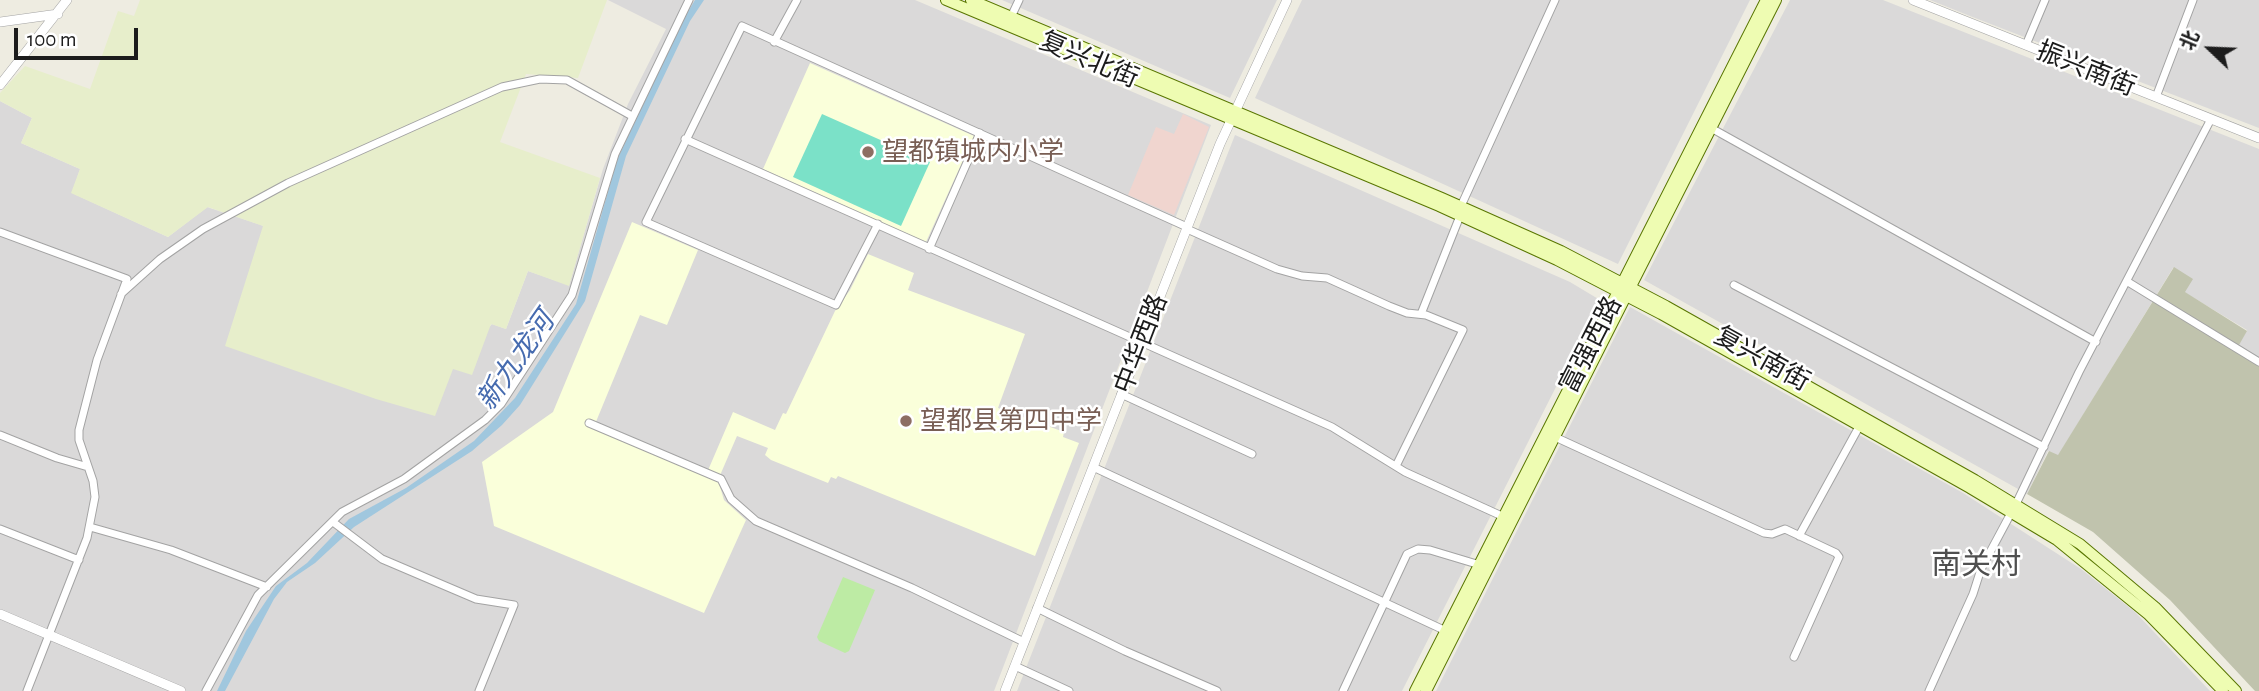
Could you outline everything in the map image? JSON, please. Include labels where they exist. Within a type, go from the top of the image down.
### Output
[{"type":"main road","name":"复兴北街","points":[[946,0],[1233,115]]},
{"type":"main road","name":"复兴北街","points":[[971,0],[1233,115]]},
{"type":"main road","name":"富强西路","points":[[1426,691],[1555,437],[1624,289],[1766,0]]},
{"type":"main road","name":"富强西路","points":[[1415,691],[1776,0]]},
{"type":"main road","name":"复兴南街","points":[[1233,115],[1461,211],[1624,289],[2013,508],[2129,596],[2222,691]]},
{"type":"main road","name":"复兴南街","points":[[1624,289],[1860,425],[2080,544],[2125,580],[2176,628],[2236,691]]},
{"type":"street","points":[[0,85],[67,0]]},
{"type":"street","points":[[206,691],[248,609],[342,512],[404,479],[485,420],[501,404],[572,295],[615,154],[689,0]]},
{"type":"street","points":[[775,41],[797,0]]},
{"type":"street","points":[[1012,17],[1019,0]]},
{"type":"street","name":"中华西路","points":[[1005,691],[1233,115],[1287,0]]},
{"type":"street","points":[[1421,314],[1461,211],[1555,0]]},
{"type":"street","name":"振兴南街","points":[[1913,0],[2259,138]]},
{"type":"street","points":[[2026,45],[2045,0]]},
{"type":"street","points":[[2156,97],[2193,0]]},
{"type":"street","points":[[0,22],[58,14]]},
{"type":"street","points":[[878,224],[836,305],[646,222],[742,26],[1278,269],[1302,276],[1327,278],[1398,309],[1421,314],[1463,331],[1396,466]]},
{"type":"street","points":[[121,294],[160,259],[203,229],[288,183],[502,87],[540,79],[567,80],[632,116]]},
{"type":"street","points":[[1929,691],[1973,594],[1981,569],[2211,119]]},
{"type":"street","points":[[1711,128],[2096,342]]},
{"type":"street","points":[[929,249],[980,133]]},
{"type":"street","points":[[685,139],[1332,427],[1396,466],[1504,517]]},
{"type":"street","points":[[0,232],[127,279],[97,359],[79,430],[79,440],[95,497],[90,527],[27,691]]},
{"type":"street","points":[[2127,282],[2259,362]]},
{"type":"street","points":[[1734,285],[2044,447]]},
{"type":"street","points":[[1121,394],[1252,454]]},
{"type":"street","points":[[589,424],[721,479],[731,499],[756,521],[912,588],[1024,642]]},
{"type":"street","points":[[1799,536],[1860,425]]},
{"type":"street","points":[[0,435],[57,458],[88,467]]},
{"type":"street","points":[[1555,437],[1764,533],[1772,534],[1785,529],[1839,557],[1794,657]]},
{"type":"street","points":[[1093,467],[1446,631]]},
{"type":"street","points":[[333,522],[382,559],[476,599],[514,605],[480,691]]},
{"type":"street","points":[[90,527],[171,550],[267,587]]},
{"type":"street","points":[[0,529],[79,560]]},
{"type":"street","points":[[1343,691],[1407,554],[1418,549],[1447,553],[1480,565]]},
{"type":"street","points":[[1037,608],[1125,651],[1217,691]]},
{"type":"street","points":[[0,614],[181,691]]},
{"type":"street","points":[[1014,666],[1069,691]]},
{"type":"shaded area","points":[[140,0],[607,0],[578,78],[526,74],[500,142],[600,178],[569,286],[528,271],[506,329],[491,324],[472,375],[453,369],[435,416],[376,399],[225,346],[263,226],[208,207],[168,237],[71,193],[80,169],[21,143],[32,118],[0,101],[0,93],[25,66],[90,89],[118,11],[134,16]]},
{"type":"shaded area","points":[[608,0],[915,0],[1211,125],[994,691],[0,691],[0,101],[32,118],[21,143],[80,169],[72,193],[168,237],[207,207],[264,226],[226,346],[453,368],[492,324],[506,329],[528,271],[569,285],[603,169],[628,104],[666,29]]},
{"type":"shaded area","points":[[1002,0],[1277,0],[1230,98]]},
{"type":"shaded area","points":[[1302,0],[1750,0],[1618,264],[1255,98]]},
{"type":"shaded area","points":[[1790,0],[1883,0],[2259,149],[2259,358],[2238,345],[2247,330],[2184,292],[2173,268],[2058,456],[2048,451],[2027,494],[1644,280]]},
{"type":"shaded area","points":[[1930,0],[2259,0],[2259,128],[1970,16]]},
{"type":"shaded area","name":"望都镇城内小学","points":[[810,63],[974,136],[926,242],[763,169]]},
{"type":"shaded area","points":[[1183,114],[1209,127],[1174,215],[1128,195],[1156,127],[1174,134]]},
{"type":"shaded area","points":[[1235,135],[1570,282],[1600,300],[1402,691],[1017,691]]},
{"type":"shaded area","name":"望都县第四中学","points":[[632,222],[698,250],[667,325],[640,315],[593,429],[706,475],[733,412],[775,430],[783,413],[786,414],[835,311],[850,290],[868,254],[914,273],[908,290],[1025,334],[998,408],[1064,432],[1063,437],[1079,443],[1035,556],[838,476],[836,479],[831,477],[828,483],[771,460],[765,455],[768,448],[737,436],[718,480],[724,500],[746,520],[704,613],[494,526],[482,462],[553,412]]},
{"type":"shaded area","points":[[2174,267],[2193,279],[2185,292],[2247,331],[2239,345],[2259,358],[2259,691],[2255,691],[2170,600],[2093,532],[2027,494],[2049,451],[2058,455]]},
{"type":"shaded area","points":[[1630,307],[1963,493],[2081,569],[2135,612],[2210,691],[1436,691]]},
{"type":"green space","points":[[822,114],[930,162],[901,226],[793,177]]},
{"type":"green space","points":[[843,577],[875,590],[849,651],[845,653],[819,641],[817,637]]},
{"type":"water","points":[[695,0],[704,0],[690,21],[626,156],[585,301],[520,405],[472,451],[354,527],[315,563],[287,582],[274,599],[225,691],[217,691],[246,631],[276,586],[307,563],[349,519],[406,488],[474,441],[515,398],[576,304],[617,160],[680,25]]},
{"type":"place","name":"望都镇城内小学","points":[[868,152]]},
{"type":"place","name":"望都县第四中学","points":[[906,421]]},
{"type":"district","name":"南关村","points":[[1976,565]]},
{"type":"water label","name":"新九龙河","points":[[516,361]]}]
